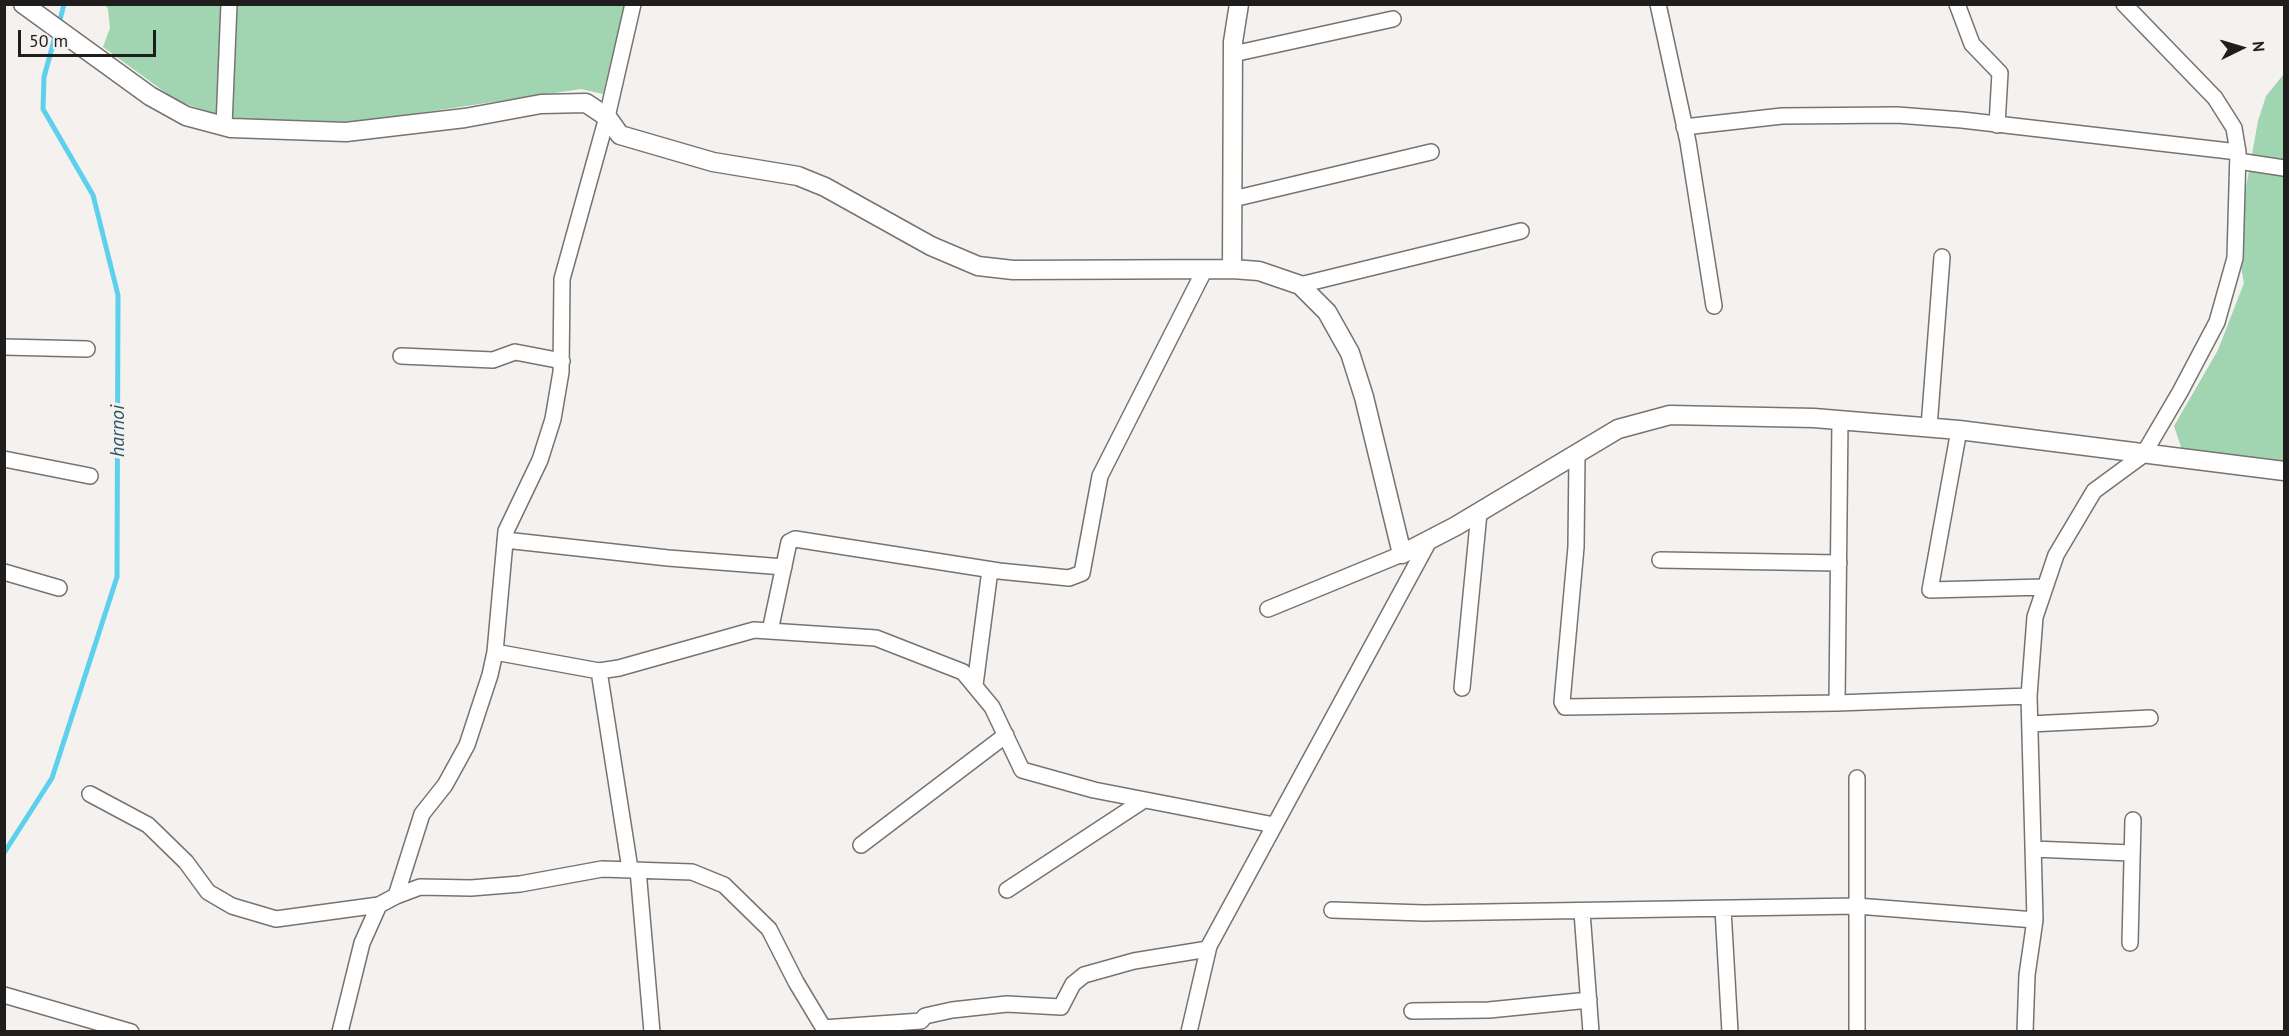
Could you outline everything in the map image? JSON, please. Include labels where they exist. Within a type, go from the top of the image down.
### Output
[{"type":"street","points":[[23,4],[108,68],[186,116],[224,126],[346,132],[552,104],[586,103],[607,117],[620,135],[713,162],[798,176],[825,187],[931,246],[978,266],[1013,270],[1232,269],[1259,271],[1300,285],[1327,312],[1350,353],[1364,397],[1402,554]]},
{"type":"street","points":[[224,126],[229,4]]},
{"type":"street","points":[[396,896],[422,814],[445,785],[467,745],[495,652],[506,531],[540,459],[550,429],[562,361],[562,279],[607,117],[633,4]]},
{"type":"street","points":[[1232,269],[1233,54],[1239,4]]},
{"type":"street","points":[[1658,4],[1684,127],[1714,306]]},
{"type":"street","points":[[1957,4],[1972,44],[2000,73],[1997,125]]},
{"type":"street","points":[[2025,1032],[2027,975],[2035,920],[2029,696],[2035,617],[2056,555],[2094,491],[2143,455],[2180,392],[2217,322],[2235,258],[2238,157],[2234,128],[2215,98],[2124,4]]},
{"type":"street","points":[[1233,54],[1393,19]]},
{"type":"street","points":[[1684,127],[1782,117],[1874,116],[1962,120],[2238,157],[2284,168]]},
{"type":"street","points":[[1233,199],[1431,152]]},
{"type":"street","points":[[1300,285],[1521,231]]},
{"type":"street","points":[[1929,427],[1942,257]]},
{"type":"street","points":[[770,631],[789,542],[795,539],[990,570],[1069,578],[1082,573],[1100,476],[1205,269]]},
{"type":"street","points":[[4,347],[87,349]]},
{"type":"street","points":[[401,356],[493,360],[515,352],[562,361]]},
{"type":"street","points":[[1268,609],[1429,542],[1577,456],[1618,429],[1670,415],[1840,420],[1929,427],[2093,445],[2143,455],[2284,471]]},
{"type":"street","points":[[1837,703],[1840,420]]},
{"type":"street","points":[[1959,430],[1930,590],[2044,587]]},
{"type":"street","points":[[1577,456],[1576,547],[1562,702],[1565,707],[1837,703],[2029,696]]},
{"type":"street","points":[[4,459],[90,476]]},
{"type":"street","points":[[1462,688],[1479,513]]},
{"type":"street","points":[[505,540],[668,558],[783,567]]},
{"type":"street","points":[[1189,1032],[1209,949],[1429,542]]},
{"type":"street","points":[[1660,560],[1839,563]]},
{"type":"street","points":[[975,685],[990,570]]},
{"type":"street","points":[[4,572],[59,588]]},
{"type":"street","points":[[495,652],[599,671],[619,668],[754,630],[876,638],[963,672],[992,707],[1022,770],[1144,800],[1274,825]]},
{"type":"street","points":[[599,671],[634,869],[652,1032]]},
{"type":"street","points":[[2030,724],[2150,718]]},
{"type":"street","points":[[861,845],[1006,735]]},
{"type":"street","points":[[1857,778],[1857,1032]]},
{"type":"street","points":[[90,794],[148,825],[186,862],[208,892],[232,906],[276,919],[378,905],[420,887],[471,888],[520,884],[602,869],[692,872],[724,885],[769,929],[796,982],[825,1030],[921,1021],[925,1016],[952,1010],[1007,1004],[1061,1007],[1073,984],[1084,975],[1134,961],[1209,949]]},
{"type":"street","points":[[1007,890],[1144,800]]},
{"type":"street","points":[[2130,943],[2133,820]]},
{"type":"street","points":[[2033,849],[2131,854]]},
{"type":"street","points":[[340,1032],[362,943],[378,905]]},
{"type":"street","points":[[1332,910],[1424,913],[1582,912],[1857,906],[2035,920]]},
{"type":"street","points":[[1723,909],[1730,1032]]},
{"type":"street","points":[[1582,912],[1591,1032]]},
{"type":"street","points":[[4,995],[131,1032]]},
{"type":"street","points":[[1412,1011],[1489,1010],[1588,1000]]},
{"type":"green space","points":[[105,5],[625,5],[603,94],[581,89],[345,124],[236,121],[177,101],[103,47],[110,28],[108,9]]},
{"type":"green space","points":[[2284,74],[2284,462],[2182,450],[2174,426],[2218,350],[2244,283],[2236,242],[2258,121],[2266,96]]},
{"type":"waterway","name":"harnoi","points":[[59,24],[64,4]]},
{"type":"waterway","name":"harnoi","points":[[4,853],[52,778],[117,577],[118,295],[93,195],[43,109],[44,77],[56,33]]}]
